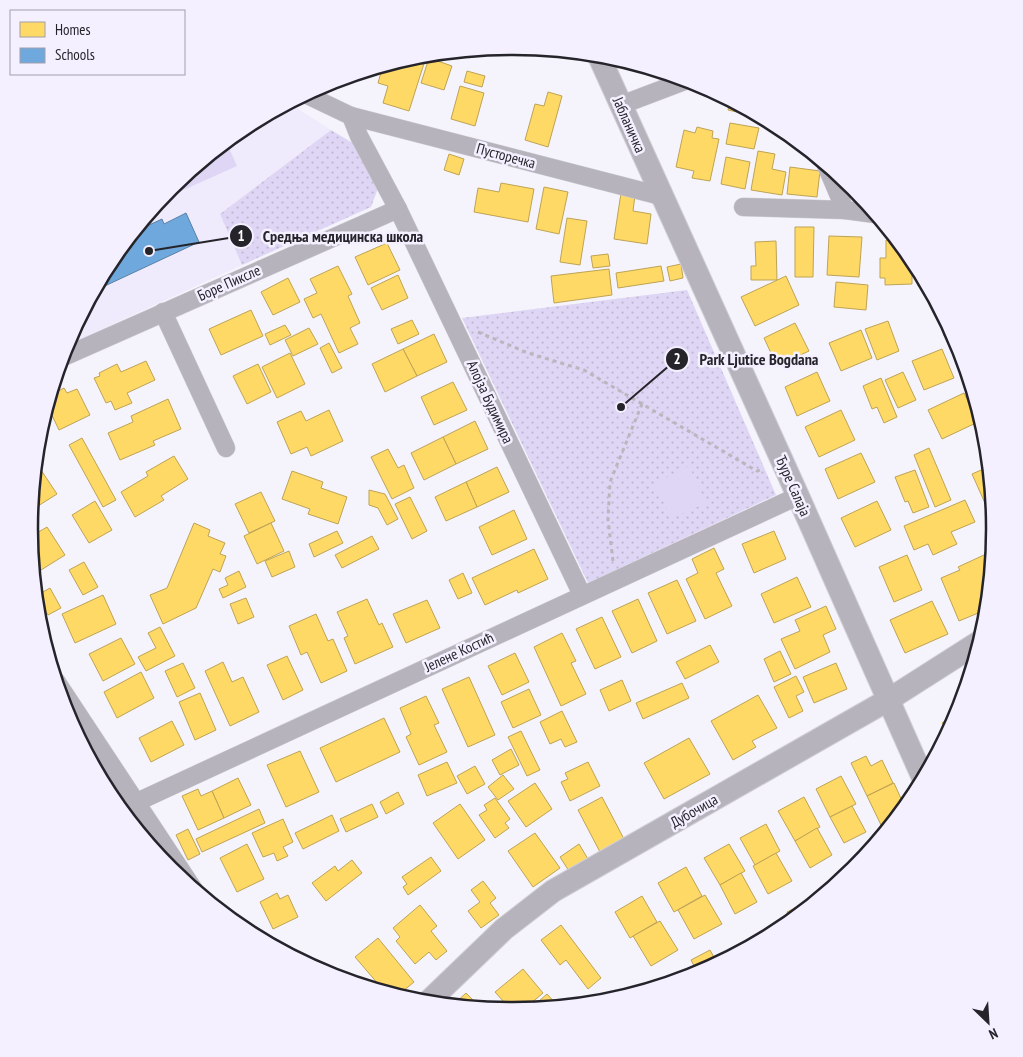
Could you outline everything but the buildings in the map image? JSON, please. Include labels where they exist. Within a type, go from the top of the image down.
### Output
[{"type":"street","name":"Јабланичка","points":[[602,64],[661,196]]},
{"type":"street","points":[[621,106],[676,84]]},
{"type":"street","name":"Пусторечка","points":[[314,98],[351,116],[661,196]]},
{"type":"street","points":[[351,116],[359,136],[398,209]]},
{"type":"street","points":[[833,180],[846,210]]},
{"type":"street","name":"Ђуре Салаја","points":[[661,196],[798,496],[919,770]]},
{"type":"street","points":[[743,207],[846,210],[865,213]]},
{"type":"street","name":"Боре Пиксле","points":[[72,353],[398,209]]},
{"type":"street","name":"Алојза Будимира","points":[[398,209],[582,595]]},
{"type":"street","points":[[163,312],[226,448]]},
{"type":"street","name":"Јелене Костић","points":[[130,808],[616,579],[798,496]]},
{"type":"street","name":"Дубочица","points":[[435,996],[504,929],[553,891],[888,700],[970,648]]},
{"type":"street","points":[[77,717],[130,808],[160,847]]},
{"type":"path","points":[[450,319],[497,342],[584,370],[757,471]]},
{"type":"path","points":[[616,579],[608,520],[610,482],[642,404]]},
{"type":"shaded area","points":[[295,107],[331,130],[220,214],[242,265],[77,341],[86,319],[117,265],[135,240],[176,193],[223,152],[248,134]]},
{"type":"shaded area","points":[[331,130],[356,145],[378,188],[371,207],[242,265],[220,214]]},
{"type":"shaded area","points":[[229,148],[237,166],[175,194]]},
{"type":"shaded area","points":[[687,290],[776,495],[588,583],[462,318]]},
{"type":"shaded area","points":[[689,466],[706,503],[672,518],[654,484]]},
{"type":"place","name":"Средња медицинска школа","points":[[149,251]]},
{"type":"place","name":"Park Ljutice Bogdana","points":[[621,407]]}]
